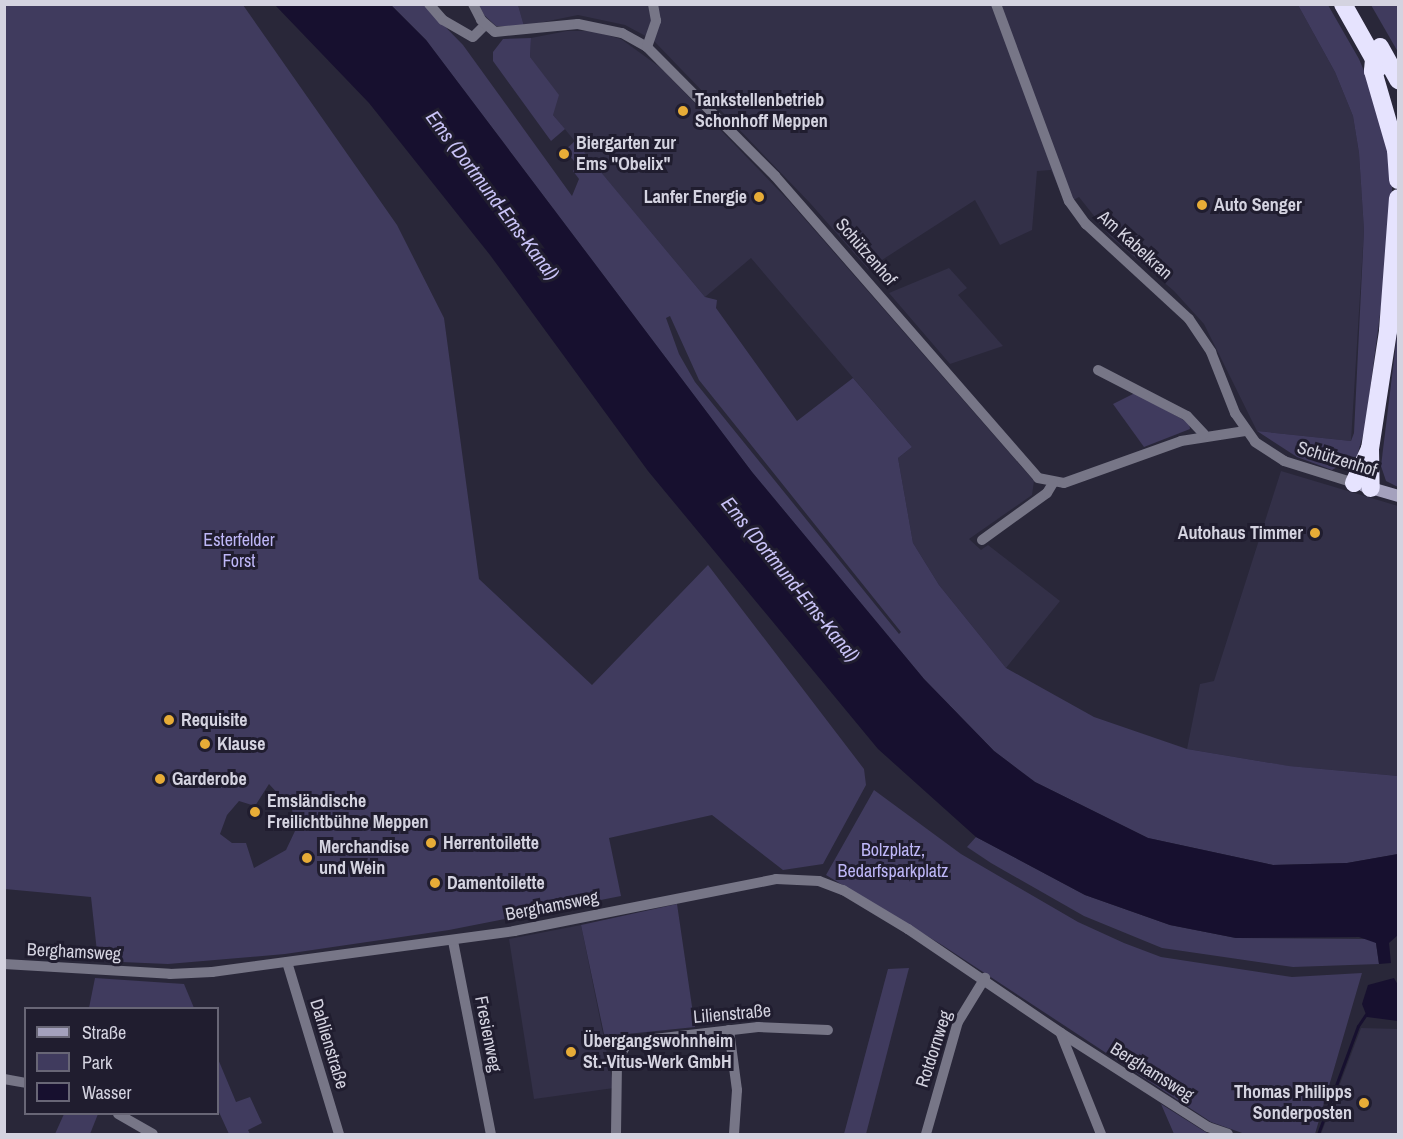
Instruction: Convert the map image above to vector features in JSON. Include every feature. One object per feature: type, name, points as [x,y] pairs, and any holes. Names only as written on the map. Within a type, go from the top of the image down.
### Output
[{"type":"highway","points":[[1343,4],[1398,105]]},
{"type":"highway","points":[[1356,4],[1398,80]]},
{"type":"highway","points":[[1374,59],[1374,71],[1396,150],[1398,180]]},
{"type":"highway","points":[[1363,486],[1388,331],[1398,198]]},
{"type":"highway","points":[[1388,331],[1398,305]]},
{"type":"street","points":[[429,4],[443,20],[473,37],[485,25],[473,4]]},
{"type":"street","points":[[647,47],[656,21],[653,4]]},
{"type":"street","name":"Am Kabelkran","points":[[996,4],[1070,201],[1098,236],[1189,319],[1211,352],[1245,431]]},
{"type":"street","name":"Schützenhof","points":[[485,25],[506,34],[578,24],[622,33],[647,47],[775,176],[1030,471],[1053,483]]},
{"type":"street","points":[[1098,370],[1187,416],[1204,434]]},
{"type":"street","points":[[982,540],[1047,493],[1053,483],[1080,479],[1204,434],[1245,431]]},
{"type":"street","name":"Schützenhof","points":[[1245,431],[1284,461],[1398,496]]},
{"type":"street","name":"Berghamsweg","points":[[4,964],[170,974],[287,962],[453,941],[749,883],[798,879],[843,890],[985,978],[1061,1033],[1208,1127],[1228,1134]]},
{"type":"street","name":"Fresienweg","points":[[453,941],[491,1134]]},
{"type":"street","name":"Dahlienstraße","points":[[287,962],[339,1134]]},
{"type":"street","name":"Rotdornweg","points":[[926,1134],[958,1022],[985,978]]},
{"type":"street","name":"Lilienstraße","points":[[616,1134],[618,1061],[628,1042],[729,1030],[786,1027],[828,1030]]},
{"type":"street","points":[[729,1030],[737,1090],[734,1134]]},
{"type":"street","points":[[1061,1033],[1101,1134]]},
{"type":"street","points":[[4,1079],[24,1083]]},
{"type":"street","points":[[121,1115],[153,1134]]},
{"type":"shaded area","points":[[518,5],[1298,5],[1335,72],[1353,116],[1359,153],[1364,230],[1351,441],[1257,431],[1204,324],[1174,291],[1110,236],[1079,197],[1066,204],[1051,170],[1037,171],[1032,230],[1000,245],[975,200],[868,269],[810,203],[653,40],[625,25],[578,15],[524,26]]},
{"type":"shaded area","points":[[567,31],[592,31],[621,39],[661,68],[789,201],[1034,481],[1032,495],[969,539],[981,550],[988,545],[1060,601],[1006,668],[939,585],[913,543],[898,458],[912,447],[751,258],[705,297],[553,115],[530,57],[531,38]]},
{"type":"shaded area","points":[[949,268],[967,288],[958,295],[1003,346],[950,364],[889,293]]},
{"type":"shaded area","points":[[1281,471],[1398,506],[1398,776],[1288,766],[1187,749],[1200,684],[1214,681]]},
{"type":"shaded area","points":[[581,925],[614,1088],[534,1099],[509,939]]},
{"type":"shaded area","name":"Thomas Philipps Sonderposten","points":[[1361,1028],[1398,1029],[1398,1134],[1321,1134]]},
{"type":"green space","name":"Esterfelder Forst","points":[[5,5],[243,5],[397,225],[444,318],[479,579],[592,685],[708,565],[864,769],[866,785],[823,864],[783,870],[712,815],[609,838],[621,896],[449,930],[285,954],[168,964],[98,961],[91,897],[5,889]],"holes":[[[269,784],[292,809],[295,831],[286,850],[254,868],[246,843],[232,843],[220,834],[227,815],[239,801],[255,806]]]},
{"type":"green space","points":[[391,5],[424,5],[463,45],[572,196],[579,179],[573,171],[578,166],[565,150],[575,141],[705,297],[717,300],[716,308],[797,421],[853,378],[912,447],[898,458],[913,543],[939,585],[1006,668],[1094,717],[1187,749],[1289,766],[1398,776],[1398,854],[1347,863],[1273,865],[1148,838],[1035,782],[994,751],[924,679],[752,472],[426,40]],"holes":[[[670,316],[699,380],[901,632],[899,634],[695,382],[679,354],[666,318]]]},
{"type":"green space","points":[[479,5],[518,5],[524,26],[496,26],[484,15]]},
{"type":"green space","points":[[1298,5],[1328,5],[1359,59],[1383,116],[1392,176],[1392,224],[1365,428],[1357,456],[1332,470],[1297,457],[1257,431],[1351,441],[1354,433],[1364,230],[1359,153],[1353,116],[1335,72]]},
{"type":"green space","points":[[1371,5],[1398,5],[1398,52]]},
{"type":"green space","points":[[531,38],[530,57],[559,95],[553,115],[565,129],[551,141],[493,61],[493,52],[503,39]]},
{"type":"green space","points":[[1398,327],[1398,487],[1386,481],[1381,466]]},
{"type":"green space","points":[[1135,393],[1189,423],[1190,429],[1144,447],[1113,404]]},
{"type":"green space","name":"Bolzplatz, Bedarfsparkplatz","points":[[874,790],[961,854],[1078,922],[1161,957],[1292,977],[1362,973],[1315,1134],[1245,1134],[1211,1122],[942,945],[826,875]]},
{"type":"green space","points":[[976,837],[1085,895],[1170,925],[1236,938],[1371,939],[1376,943],[1379,964],[1293,967],[1162,948],[1084,916],[991,863],[967,847]]},
{"type":"green space","points":[[677,904],[695,1027],[627,1034],[616,1042],[604,1034],[581,925]]},
{"type":"green space","points":[[909,968],[866,1134],[844,1134],[888,969]]},
{"type":"green space","points":[[95,978],[184,984],[194,1007],[89,1007]]},
{"type":"green space","points":[[219,1061],[236,1102],[250,1097],[262,1123],[248,1130],[250,1134],[229,1134],[219,1112]]},
{"type":"green space","points":[[1161,1104],[1207,1133],[1211,1134],[1174,1134]]},
{"type":"green space","points":[[64,1115],[98,1115],[90,1134],[55,1134]]},
{"type":"water","name":"Ems (Dortmund-Ems-Kanal)","points":[[275,5],[391,5],[426,40],[752,472],[924,679],[994,751],[1035,782],[1148,838],[1273,865],[1347,863],[1398,854],[1398,935],[1389,943],[1391,963],[1379,964],[1376,943],[1359,937],[1236,938],[1170,925],[1085,895],[976,837],[878,749],[648,471],[490,255],[369,103]]},
{"type":"water","points":[[1394,978],[1398,985],[1398,1021],[1367,1017],[1362,1004],[1368,985]]},
{"type":"waterway","points":[[1318,1134],[1358,1026],[1366,1014]]},
{"type":"place","name":"Tankstellenbetrieb Schonhoff Meppen","points":[[683,111]]},
{"type":"place","name":"Biergarten zur Ems \"Obelix\"","points":[[564,154]]},
{"type":"place","name":"Lanfer Energie","points":[[759,197]]},
{"type":"place","name":"Auto Senger","points":[[1202,205]]},
{"type":"place","name":"Autohaus Timmer","points":[[1315,533]]},
{"type":"place","name":"Requisite","points":[[169,720]]},
{"type":"place","name":"Klause","points":[[205,744]]},
{"type":"place","name":"Garderobe","points":[[160,779]]},
{"type":"place","name":"Emsländische Freilichtbühne Meppen","points":[[255,812]]},
{"type":"place","name":"Herrentoilette","points":[[431,843]]},
{"type":"place","name":"Merchandise und Wein","points":[[307,858]]},
{"type":"place","name":"Damentoilette","points":[[435,883]]},
{"type":"place","name":"Übergangswohnheim St.-Vitus-Werk GmbH","points":[[571,1052]]},
{"type":"place","name":"Thomas Philipps Sonderposten","points":[[1364,1103]]}]
